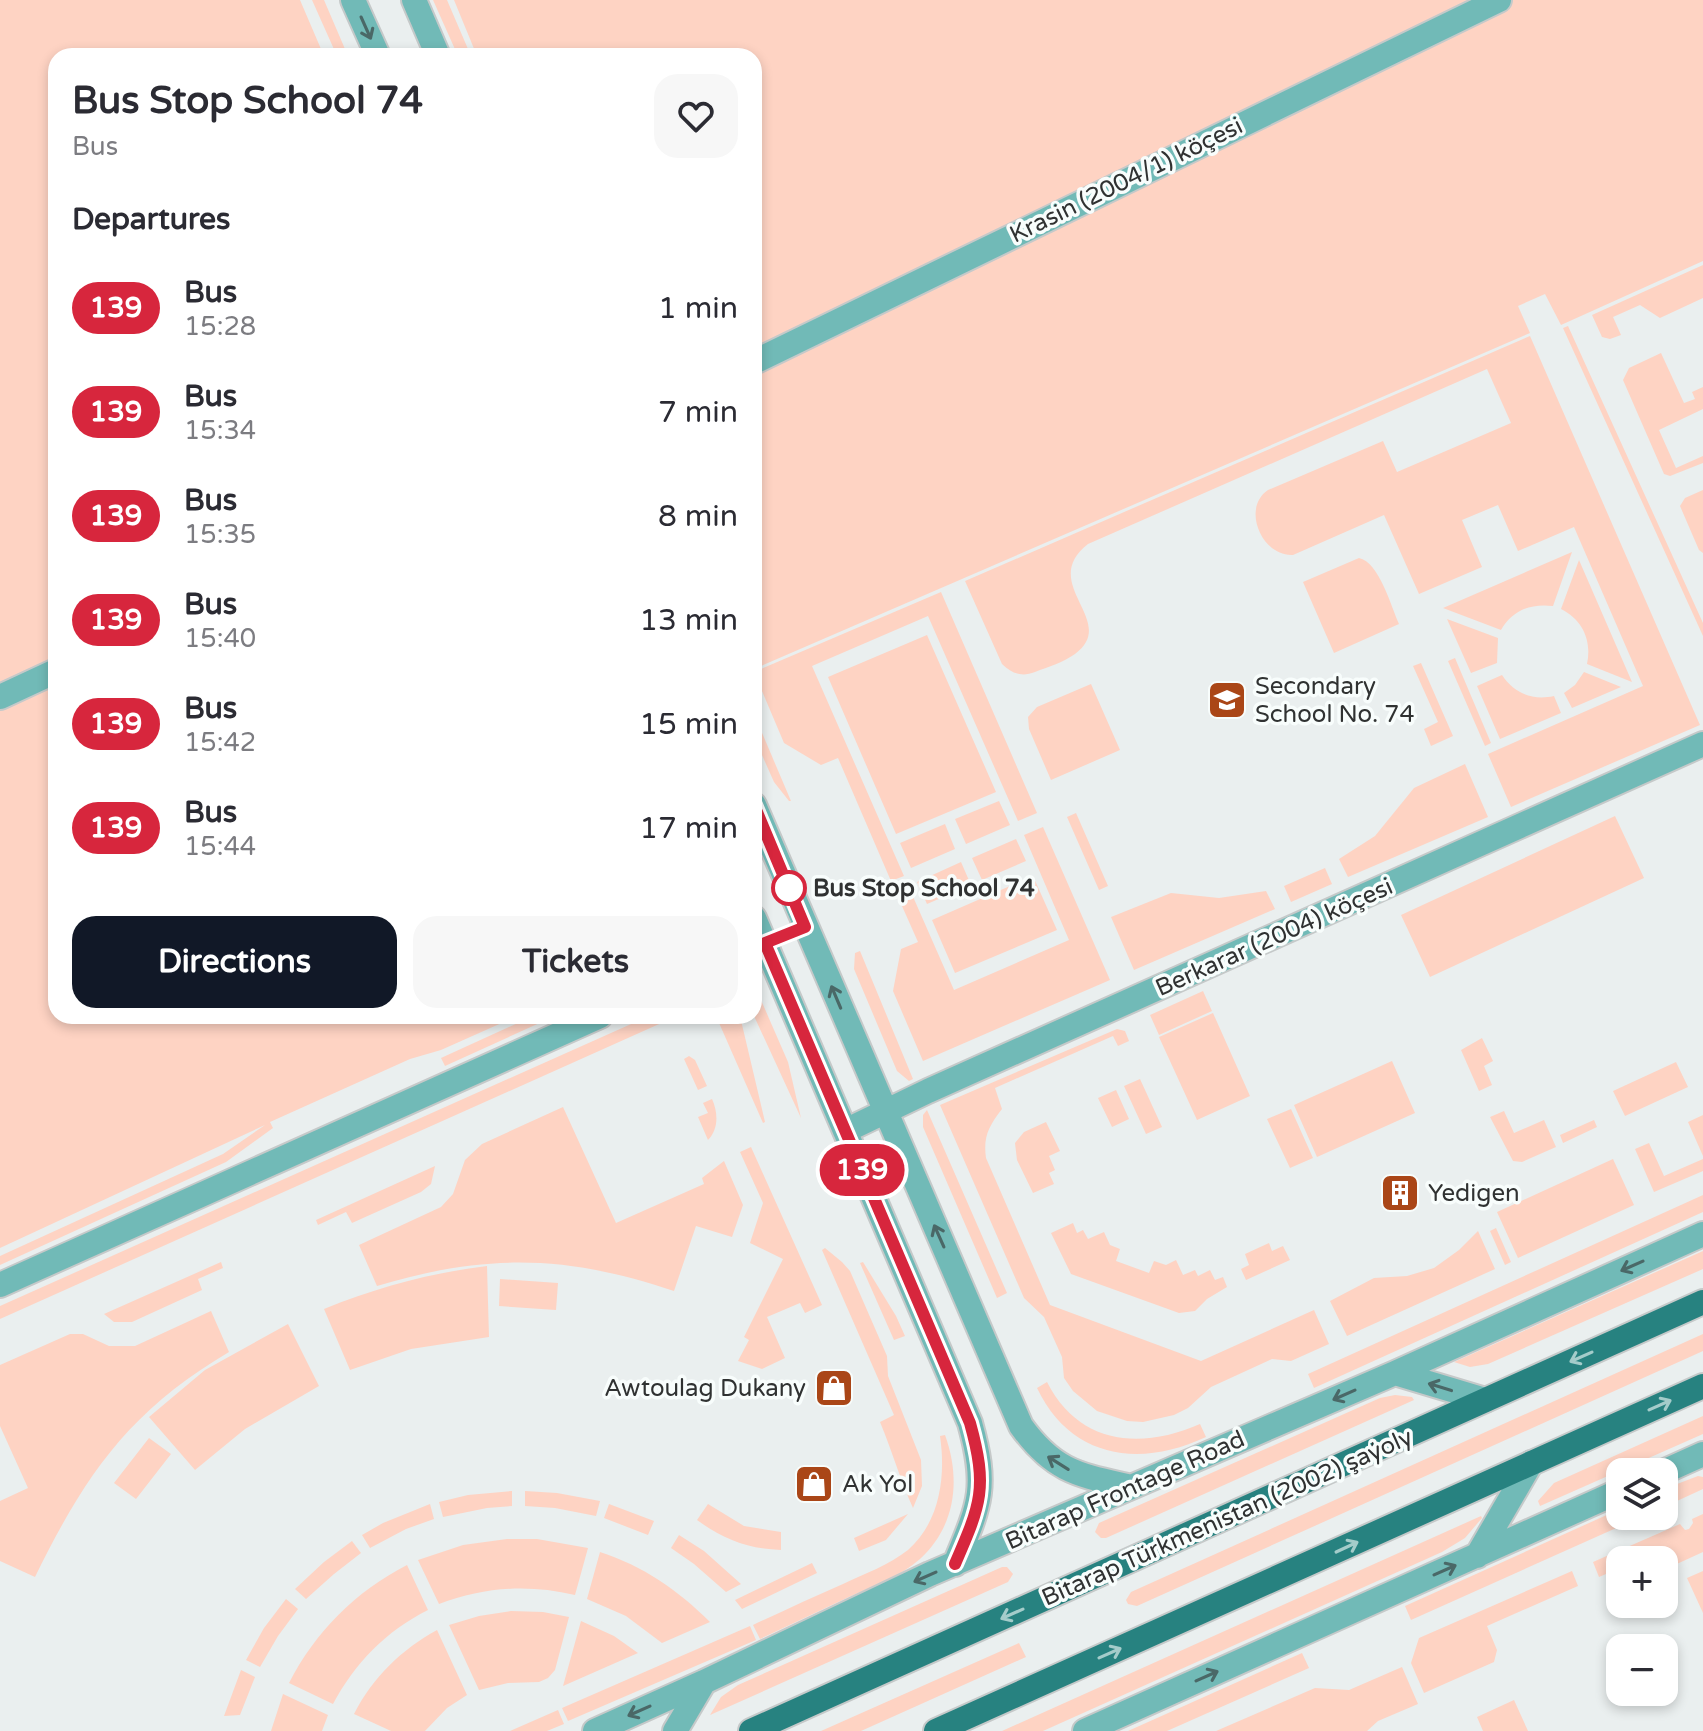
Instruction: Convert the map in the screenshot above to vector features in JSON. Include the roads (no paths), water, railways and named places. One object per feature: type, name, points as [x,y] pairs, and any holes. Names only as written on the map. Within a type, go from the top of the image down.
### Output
[{"type":"main road","name":"Bitarap Türkmenistan (2002) şaýoly","points":[[751,1731],[1703,1302]]},
{"type":"main road","points":[[936,1731],[1703,1386]]},
{"type":"street","points":[[353,0],[374,48]]},
{"type":"street","points":[[414,0],[435,48]]},
{"type":"street","name":"Krasin (2004/1) köçesi","points":[[762,358],[1499,0]]},
{"type":"street","points":[[0,697],[48,675]]},
{"type":"street","name":"Berkarar (2004) köçesi","points":[[845,1131],[1703,744]]},
{"type":"street","points":[[762,824],[1021,1426],[1039,1450],[1059,1465],[1082,1476],[1131,1487]]},
{"type":"street","points":[[762,944],[805,927]]},
{"type":"street","points":[[762,951],[845,1131],[970,1423],[982,1475],[980,1499],[955,1564]]},
{"type":"street","points":[[0,1285],[582,1024]]},
{"type":"street","name":"Bitarap Frontage Road","points":[[595,1731],[955,1564],[1395,1373],[1703,1234]]},
{"type":"street","points":[[1395,1373],[1485,1400]]},
{"type":"street","points":[[1678,1465],[1703,1454]]},
{"type":"street","points":[[1477,1556],[1531,1463]]},
{"type":"street","points":[[1085,1731],[1606,1497]]},
{"type":"street","points":[[675,1731],[704,1682]]},
{"type":"place","name":"Secondary School No. 74","points":[[1227,700]]},
{"type":"place","name":"Bus Stop School 74","points":[[789,888]]},
{"type":"place","name":"Yedigen","points":[[1400,1193]]},
{"type":"place","name":"Awtoulag Dukany","points":[[834,1388]]},
{"type":"place","name":"Ak Yol","points":[[814,1484]]}]
